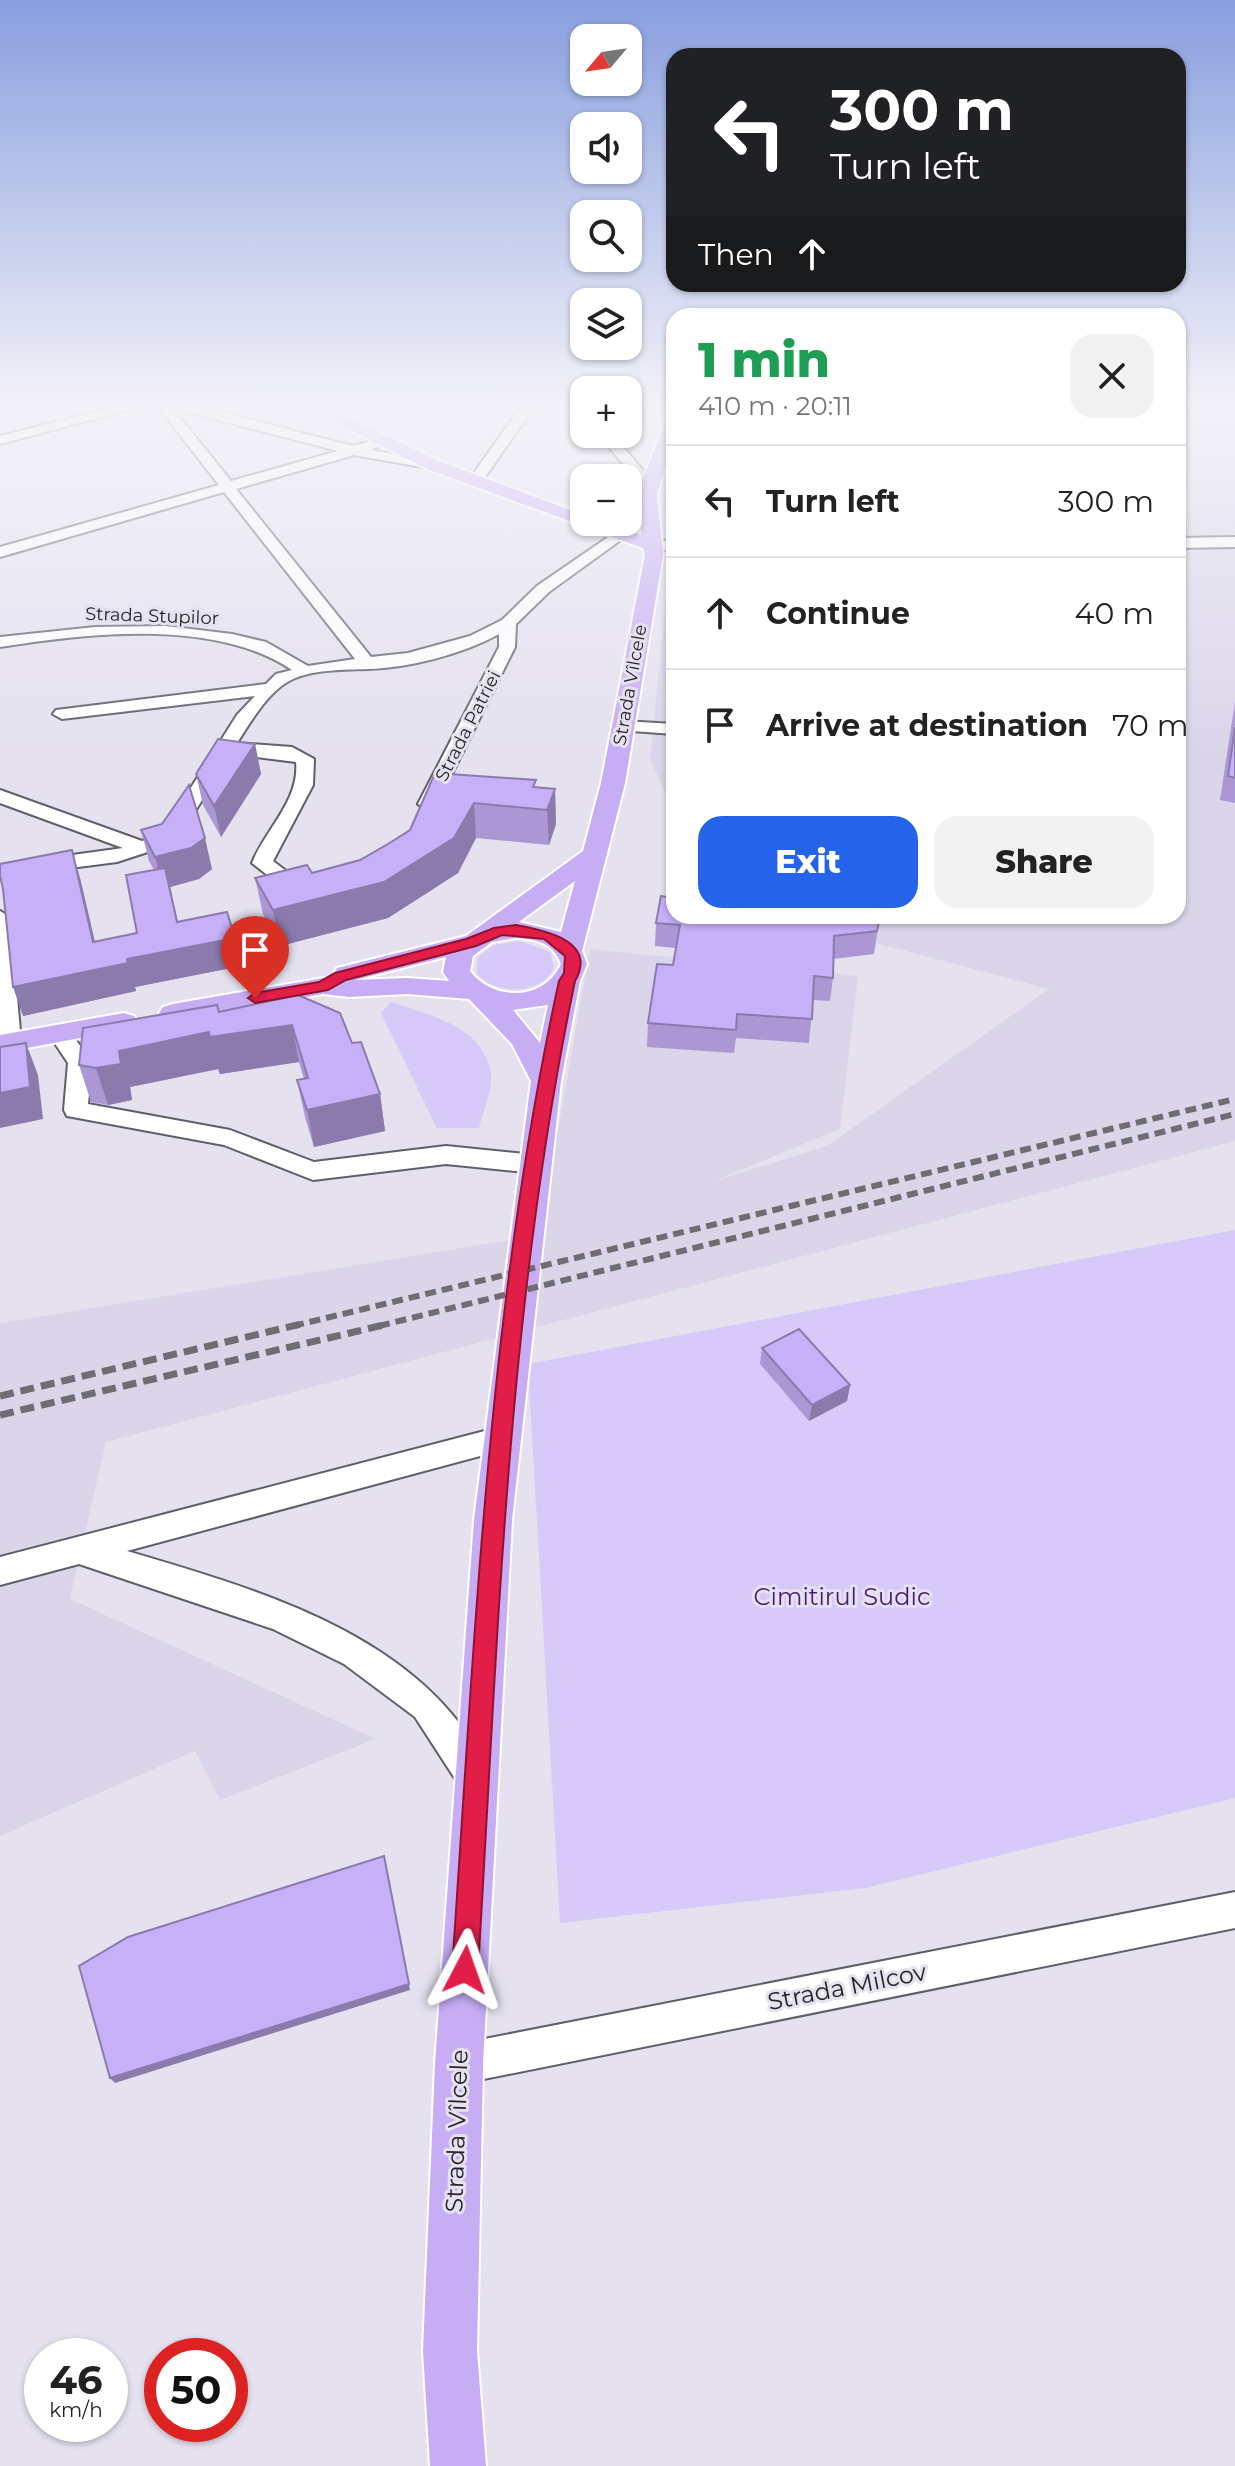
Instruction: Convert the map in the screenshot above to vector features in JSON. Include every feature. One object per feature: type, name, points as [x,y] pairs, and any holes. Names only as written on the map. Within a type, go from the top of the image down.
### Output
[{"type":"main road","name":"Strada Vîlcele","points":[[569,951],[613,783],[654,555],[642,520]]},
{"type":"main road","points":[[627,536],[652,545]]},
{"type":"main road","points":[[546,1081],[524,1040],[478,994],[461,982],[456,962],[478,939],[543,896],[592,856]]},
{"type":"main road","points":[[5,1043],[323,986],[349,989],[407,986],[522,1001],[540,997],[567,981],[574,964],[561,942],[533,931],[516,930],[340,976],[323,986]]},
{"type":"main road","name":"Strada Vîlcele","points":[[458,2466],[450,2351],[459,2064],[500,1439],[546,1081],[567,981]]},
{"type":"street","points":[[0,552],[116,519]]},
{"type":"street","points":[[251,519],[368,664]]},
{"type":"street","points":[[0,871],[145,849],[168,839],[246,715],[268,689],[303,670],[368,664],[454,648],[508,623],[543,589],[619,536]]},
{"type":"street","points":[[1186,543],[1235,542]]},
{"type":"street","points":[[652,545],[666,546]]},
{"type":"street","points":[[0,623],[40,635]]},
{"type":"street","name":"Strada Patriei","points":[[415,828],[507,647],[508,623]]},
{"type":"street","name":"Strada Stupilor","points":[[40,635],[175,634],[229,639],[260,646],[303,670]]},
{"type":"street","points":[[0,642],[40,635]]},
{"type":"street","points":[[62,714],[268,689]]},
{"type":"street","points":[[623,726],[666,729]]},
{"type":"street","points":[[225,748],[292,753],[305,759],[308,770],[297,798],[266,849],[262,863],[287,881],[321,886]]},
{"type":"street","points":[[0,796],[145,849]]},
{"type":"street","points":[[0,917],[5,1043]]},
{"type":"street","points":[[59,1033],[80,1062],[76,1110],[96,1116],[132,1119],[230,1138],[313,1171],[383,1160],[446,1155],[535,1164]]},
{"type":"street","points":[[0,1571],[500,1439]]},
{"type":"street","points":[[79,1550],[169,1577],[283,1618],[356,1653],[427,1706],[478,1782]]},
{"type":"street","name":"Strada Milcov","points":[[459,2064],[1235,1910]]},
{"type":"shaded area","points":[[662,519],[666,519],[666,544]]},
{"type":"shaded area","points":[[1186,519],[1235,519],[1235,1141],[106,1442],[70,1599],[376,1739],[220,1800],[195,1751],[0,1836],[0,1323],[535,1236],[547,1193],[590,949],[858,976],[840,1129],[714,1181],[827,1146],[1049,989],[804,924],[1186,924]]},
{"type":"shaded area","points":[[666,599],[666,794],[650,759]]},
{"type":"green space","points":[[520,941],[550,952],[554,968],[539,984],[506,989],[485,981],[477,974],[477,958],[494,945]]},
{"type":"green space","points":[[391,1002],[453,1025],[478,1044],[491,1074],[479,1128],[437,1128],[381,1013]]},
{"type":"green space","name":"Cimitirul Sudic","points":[[1235,1230],[1235,1798],[865,1888],[560,1923],[528,1364]]},
{"type":"building","points":[[1235,727],[1235,778],[1228,776]]},
{"type":"building","points":[[218,739],[255,744],[214,806],[196,774]]},
{"type":"building","points":[[435,773],[536,780],[533,787],[555,789],[547,810],[474,803],[454,838],[384,882],[273,910],[255,878],[307,865],[312,873],[360,860],[388,844],[410,830]]},
{"type":"building","points":[[189,785],[205,838],[191,848],[155,857],[141,830],[162,824]]},
{"type":"building","points":[[72,850],[93,942],[137,933],[126,875],[165,868],[177,922],[227,912],[235,938],[127,959],[128,963],[13,987],[0,864]]},
{"type":"building","points":[[661,896],[666,897],[666,924],[656,923]]},
{"type":"building","points":[[668,924],[878,924],[877,931],[834,936],[833,978],[814,976],[812,1019],[737,1014],[736,1030],[648,1023],[657,964],[673,965],[680,925]]},
{"type":"building","points":[[298,995],[340,1013],[352,1043],[361,1042],[380,1094],[307,1110],[297,1080],[308,1078],[292,1025],[210,1037],[209,1032],[119,1051],[121,1064],[96,1068],[79,1065],[83,1028],[217,1005],[219,1012]]},
{"type":"building","points":[[26,1043],[30,1087],[0,1093],[0,1047]]},
{"type":"building","points":[[799,1329],[850,1385],[812,1405],[762,1348]]},
{"type":"building","points":[[384,1856],[409,1984],[110,2078],[79,1966],[128,1937]]},
{"type":"railway","points":[[293,1326],[1235,1099]]},
{"type":"railway","points":[[379,1326],[1235,1114]]},
{"type":"railway","points":[[0,1396],[301,1324]]},
{"type":"railway","points":[[0,1415],[388,1324]]},
{"type":"route","points":[[255,998],[323,986],[340,976],[471,943],[500,931],[533,931],[548,935],[561,942],[574,964],[567,981],[546,1081],[500,1439],[465,1970]]}]
